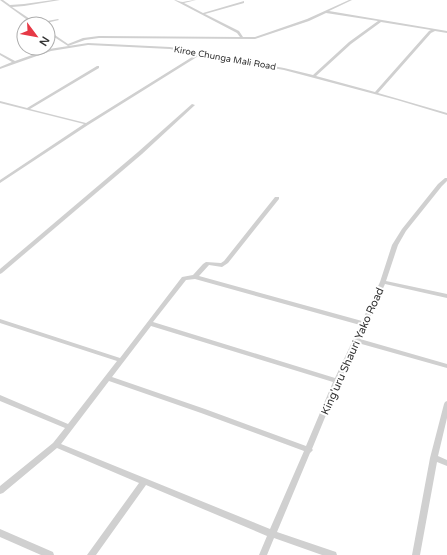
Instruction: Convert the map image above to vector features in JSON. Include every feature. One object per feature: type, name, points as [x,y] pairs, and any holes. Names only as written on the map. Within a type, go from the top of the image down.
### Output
[{"type":"street","points":[[1,0],[24,16]]},
{"type":"street","points":[[9,6],[59,0]]},
{"type":"street","points":[[175,0],[238,32],[242,38]]},
{"type":"street","points":[[181,3],[195,0]]},
{"type":"street","points":[[56,49],[84,39],[99,38],[260,37],[327,12],[349,0]]},
{"type":"street","points":[[202,14],[243,2]]},
{"type":"street","points":[[327,12],[447,32]]},
{"type":"street","points":[[314,76],[350,43],[380,21]]},
{"type":"street","points":[[376,93],[430,32],[432,30],[436,30]]},
{"type":"street","points":[[56,37],[68,45]]},
{"type":"street","name":"Kiroe Chunga Mali Road","points":[[56,49],[88,44],[114,44],[170,48],[284,68],[447,114]]},
{"type":"street","points":[[0,54],[14,62]]},
{"type":"street","points":[[0,182],[87,124],[198,54]]},
{"type":"street","name":"Kiroe Chunga Mali Road","points":[[0,68],[33,56]]},
{"type":"street","points":[[27,109],[98,67]]},
{"type":"street","points":[[0,102],[87,124]]},
{"type":"street","points":[[0,272],[140,153],[193,105]]},
{"type":"street","name":"King'uru Shauri Yako Road","points":[[263,555],[309,450],[337,381],[383,282],[395,245],[399,237],[440,185],[447,179]]},
{"type":"street","points":[[195,277],[205,265],[222,265],[226,262],[277,198]]},
{"type":"street","points":[[0,491],[56,445],[184,278],[195,277],[364,324]]},
{"type":"street","points":[[383,282],[447,296]]},
{"type":"street","points":[[0,321],[120,360]]},
{"type":"street","points":[[149,322],[337,381]]},
{"type":"street","points":[[356,340],[447,366]]},
{"type":"street","points":[[107,378],[309,450]]},
{"type":"street","points":[[0,398],[69,427]]},
{"type":"street","points":[[416,555],[434,458],[447,404]]},
{"type":"street","points":[[56,445],[319,553],[333,555]]},
{"type":"street","points":[[434,458],[447,463]]},
{"type":"street","points":[[90,555],[144,482]]},
{"type":"street","points":[[0,533],[50,555]]}]
